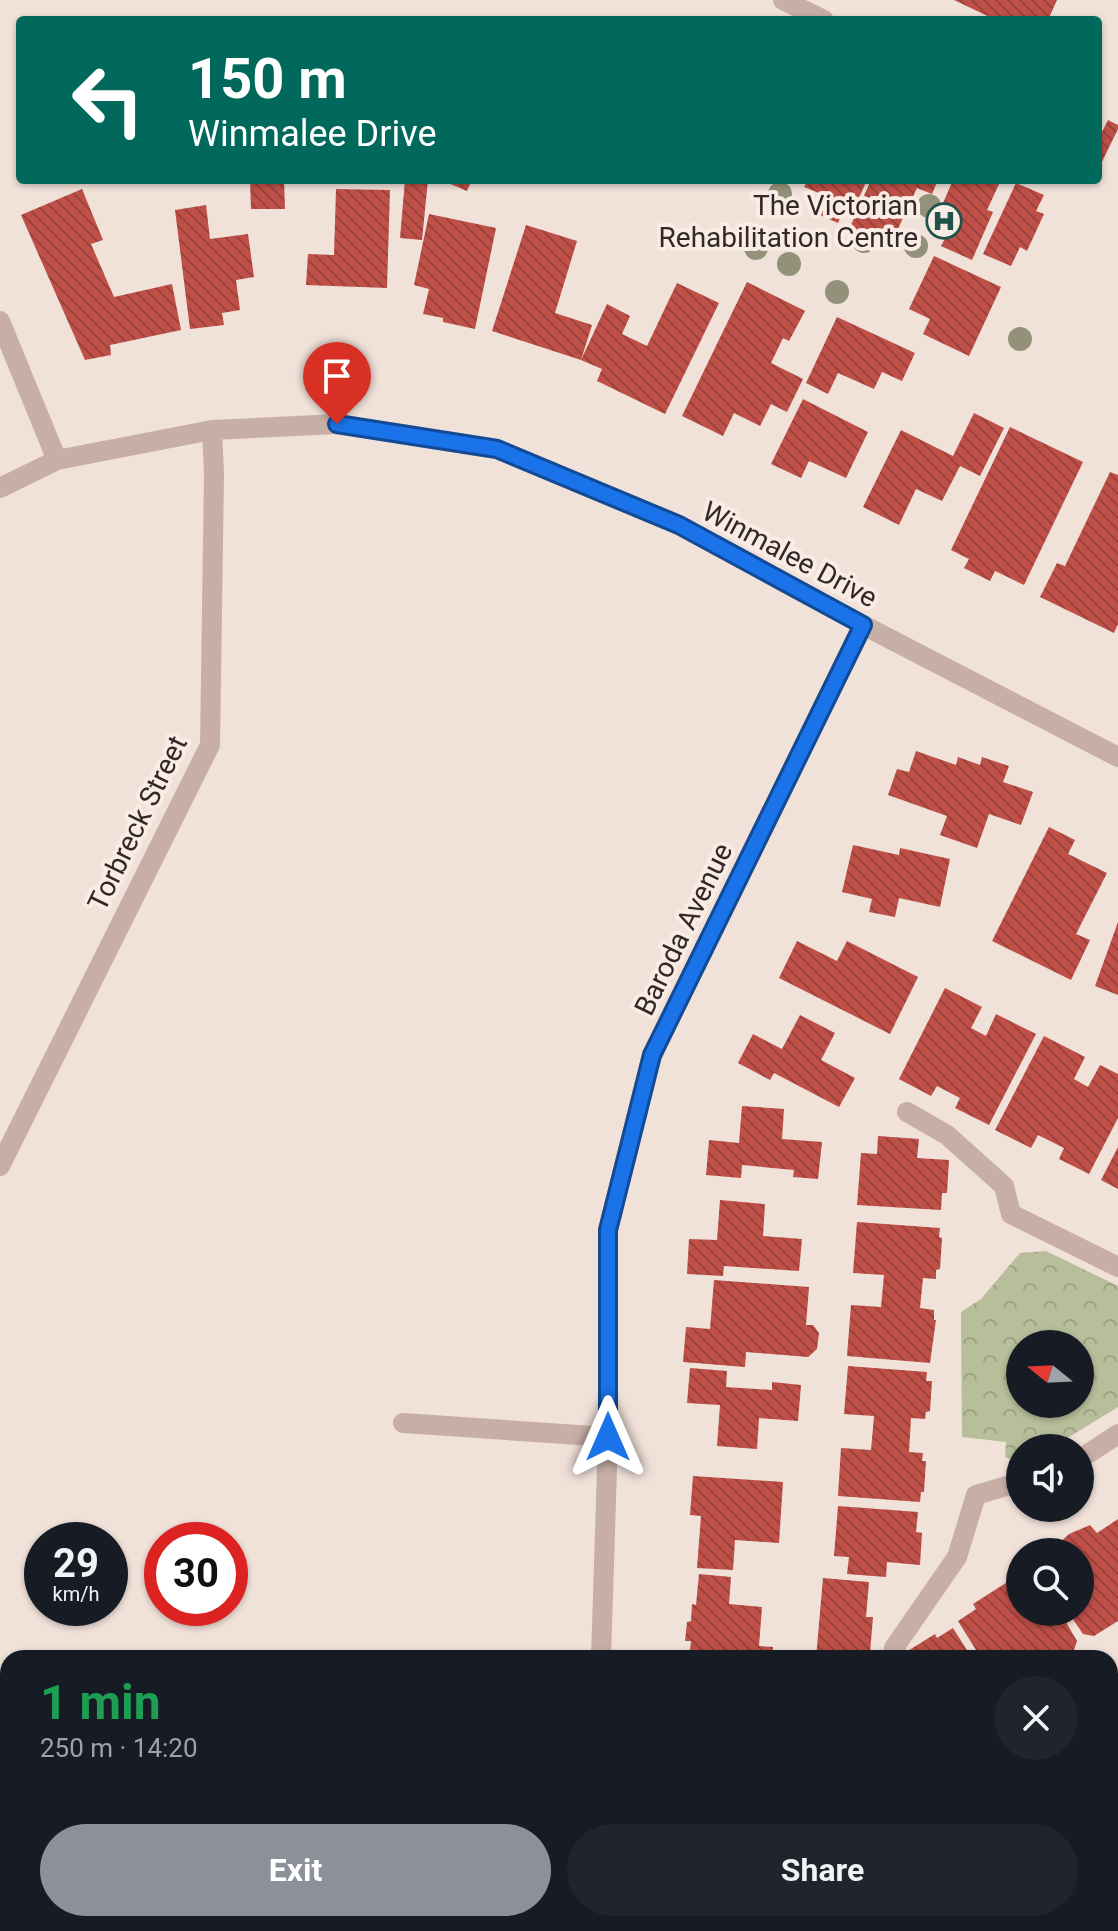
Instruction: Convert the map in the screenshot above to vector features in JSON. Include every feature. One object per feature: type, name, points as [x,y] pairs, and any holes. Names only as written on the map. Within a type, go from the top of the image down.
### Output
[{"type":"street","points":[[783,0],[816,16]]},
{"type":"street","points":[[0,321],[57,460]]},
{"type":"street","name":"Winmalee Drive","points":[[0,488],[57,460],[212,430],[337,424],[497,449],[679,525],[863,625],[1118,757]]},
{"type":"street","name":"Torbreck Street","points":[[0,1166],[210,745],[212,430]]},
{"type":"street","name":"Baroda Avenue","points":[[601,1650],[608,1437],[608,1230],[652,1055],[863,625]]},
{"type":"street","points":[[907,1112],[947,1135],[1004,1186],[1011,1214],[1118,1267]]},
{"type":"street","points":[[403,1423],[608,1437]]},
{"type":"street","points":[[1094,1450],[1118,1434]]},
{"type":"street","points":[[894,1650],[957,1557],[976,1495],[1006,1486]]},
{"type":"green space","points":[[1046,1251],[1118,1286],[1118,1407],[1074,1434],[1006,1434],[1006,1442],[962,1437],[961,1312],[981,1299],[1020,1253]]},
{"type":"building","points":[[954,0],[1057,0],[1050,16],[988,16]]},
{"type":"building","points":[[1108,120],[1118,125],[1102,162],[1102,132]]},
{"type":"building","points":[[250,184],[284,184],[285,209],[251,209]]},
{"type":"building","points":[[405,184],[428,184],[422,240],[400,238]]},
{"type":"building","points":[[450,184],[470,184],[467,191]]},
{"type":"building","points":[[806,184],[865,184],[859,198],[851,194],[838,223],[811,211],[819,193],[804,187]]},
{"type":"building","points":[[869,184],[936,184],[932,194],[917,188],[890,246],[850,227]]},
{"type":"building","points":[[951,184],[999,184],[987,210],[993,212],[972,260],[941,246],[948,233],[933,226]]},
{"type":"building","points":[[1016,184],[1044,195],[1036,211],[1044,214],[1027,251],[1020,247],[1011,266],[983,254]]},
{"type":"building","points":[[82,189],[103,240],[91,244],[114,297],[172,284],[181,330],[110,345],[111,355],[85,360],[21,215]]},
{"type":"building","points":[[336,189],[390,190],[387,288],[306,285],[308,254],[334,255]]},
{"type":"building","points":[[206,205],[210,239],[248,234],[254,277],[236,280],[240,310],[222,313],[224,325],[190,329],[175,210]]},
{"type":"building","points":[[429,214],[496,228],[475,329],[423,314],[429,289],[414,285]]},
{"type":"building","points":[[526,225],[577,241],[555,313],[592,325],[581,360],[492,331]]},
{"type":"building","points":[[934,256],[1001,287],[969,356],[923,334],[930,319],[909,309]]},
{"type":"building","points":[[747,282],[805,311],[789,341],[783,338],[771,363],[803,379],[787,412],[771,404],[760,426],[734,413],[723,436],[682,416]]},
{"type":"building","points":[[677,283],[719,303],[665,414],[597,381],[602,369],[581,360],[607,304],[630,316],[622,334],[647,346]]},
{"type":"building","points":[[837,317],[915,353],[902,381],[882,372],[874,389],[838,373],[828,394],[806,383]]},
{"type":"building","points":[[803,399],[868,432],[846,478],[809,461],[801,478],[771,464]]},
{"type":"building","points":[[974,413],[1004,428],[980,476],[960,466],[942,501],[916,489],[899,525],[863,507],[901,430],[953,456]]},
{"type":"building","points":[[1010,427],[1083,462],[1024,585],[995,571],[990,581],[964,568],[969,559],[951,550]]},
{"type":"building","points":[[1110,472],[1118,475],[1118,624],[1114,633],[1040,597],[1057,563],[1065,566]]},
{"type":"building","points":[[916,751],[956,765],[958,757],[980,765],[982,757],[1009,766],[1003,782],[1033,792],[1021,825],[989,814],[977,848],[940,835],[947,816],[888,795],[897,769],[909,772]]},
{"type":"building","points":[[1049,827],[1075,840],[1068,854],[1107,873],[1076,934],[1090,940],[1071,980],[992,941]]},
{"type":"building","points":[[853,845],[899,855],[900,848],[950,859],[940,907],[899,898],[895,917],[869,912],[872,899],[842,892]]},
{"type":"building","points":[[1118,922],[1118,995],[1095,986]]},
{"type":"building","points":[[797,941],[837,961],[847,941],[918,977],[890,1034],[779,978]]},
{"type":"building","points":[[945,988],[982,1007],[971,1028],[986,1036],[996,1014],[1036,1034],[989,1125],[955,1108],[960,1098],[937,1086],[931,1096],[899,1079]]},
{"type":"building","points":[[800,1015],[835,1033],[821,1060],[855,1078],[839,1107],[774,1073],[770,1080],[738,1063],[753,1034],[782,1049]]},
{"type":"building","points":[[1044,1036],[1085,1057],[1074,1079],[1088,1087],[1100,1065],[1118,1074],[1118,1118],[1089,1174],[1059,1159],[1064,1148],[1038,1135],[1031,1148],[995,1130]]},
{"type":"building","points":[[742,1106],[784,1109],[782,1139],[822,1142],[818,1179],[793,1177],[794,1170],[742,1165],[741,1178],[706,1175],[709,1140],[739,1143]]},
{"type":"building","points":[[878,1136],[919,1139],[917,1158],[949,1160],[947,1193],[942,1193],[941,1210],[857,1205],[861,1153],[877,1154]]},
{"type":"building","points":[[1118,1147],[1118,1189],[1101,1180]]},
{"type":"building","points":[[720,1200],[765,1204],[763,1236],[802,1239],[799,1271],[724,1266],[723,1276],[687,1274],[689,1239],[717,1240]]},
{"type":"building","points":[[857,1222],[940,1228],[940,1269],[936,1270],[936,1279],[923,1278],[920,1308],[934,1310],[936,1320],[930,1363],[847,1356],[851,1305],[881,1307],[884,1275],[853,1273]]},
{"type":"building","points":[[714,1280],[809,1287],[806,1325],[813,1325],[819,1333],[817,1349],[808,1357],[746,1352],[745,1367],[683,1362],[686,1327],[710,1329]]},
{"type":"building","points":[[848,1366],[927,1372],[926,1381],[932,1381],[930,1411],[926,1412],[925,1419],[911,1418],[909,1452],[923,1453],[922,1461],[926,1461],[924,1492],[921,1492],[920,1502],[838,1496],[841,1448],[871,1450],[874,1416],[844,1414]]},
{"type":"building","points":[[690,1368],[727,1371],[726,1387],[772,1390],[772,1382],[801,1385],[798,1421],[759,1418],[757,1449],[717,1446],[720,1405],[687,1403]]},
{"type":"building","points":[[693,1476],[783,1482],[779,1543],[735,1540],[733,1570],[697,1568],[701,1516],[690,1515]]},
{"type":"building","points":[[838,1506],[918,1512],[916,1532],[922,1533],[920,1565],[887,1562],[886,1577],[847,1574],[849,1557],[834,1556]]},
{"type":"building","points":[[1118,1519],[1118,1621],[1094,1636],[1083,1634],[1078,1626],[1094,1626],[1094,1538],[1065,1538],[1090,1525],[1097,1533]]},
{"type":"building","points":[[699,1574],[731,1577],[729,1604],[762,1607],[759,1646],[773,1647],[773,1650],[690,1650],[691,1641],[685,1641],[687,1622],[691,1621],[692,1604],[696,1605]]},
{"type":"building","points":[[823,1578],[869,1582],[866,1617],[873,1617],[870,1650],[817,1650]]},
{"type":"building","points":[[1006,1583],[1006,1626],[1068,1626],[1077,1641],[1074,1650],[976,1650],[958,1621],[976,1609],[973,1604]]},
{"type":"building","points":[[953,1628],[967,1650],[909,1650],[935,1634],[937,1638]]},
{"type":"place","name":"The Victorian Rehabilitation Centre","points":[[944,221]]},
{"type":"route","points":[[337,424],[497,449],[679,525],[863,625],[652,1055],[608,1230],[608,1437]]}]
